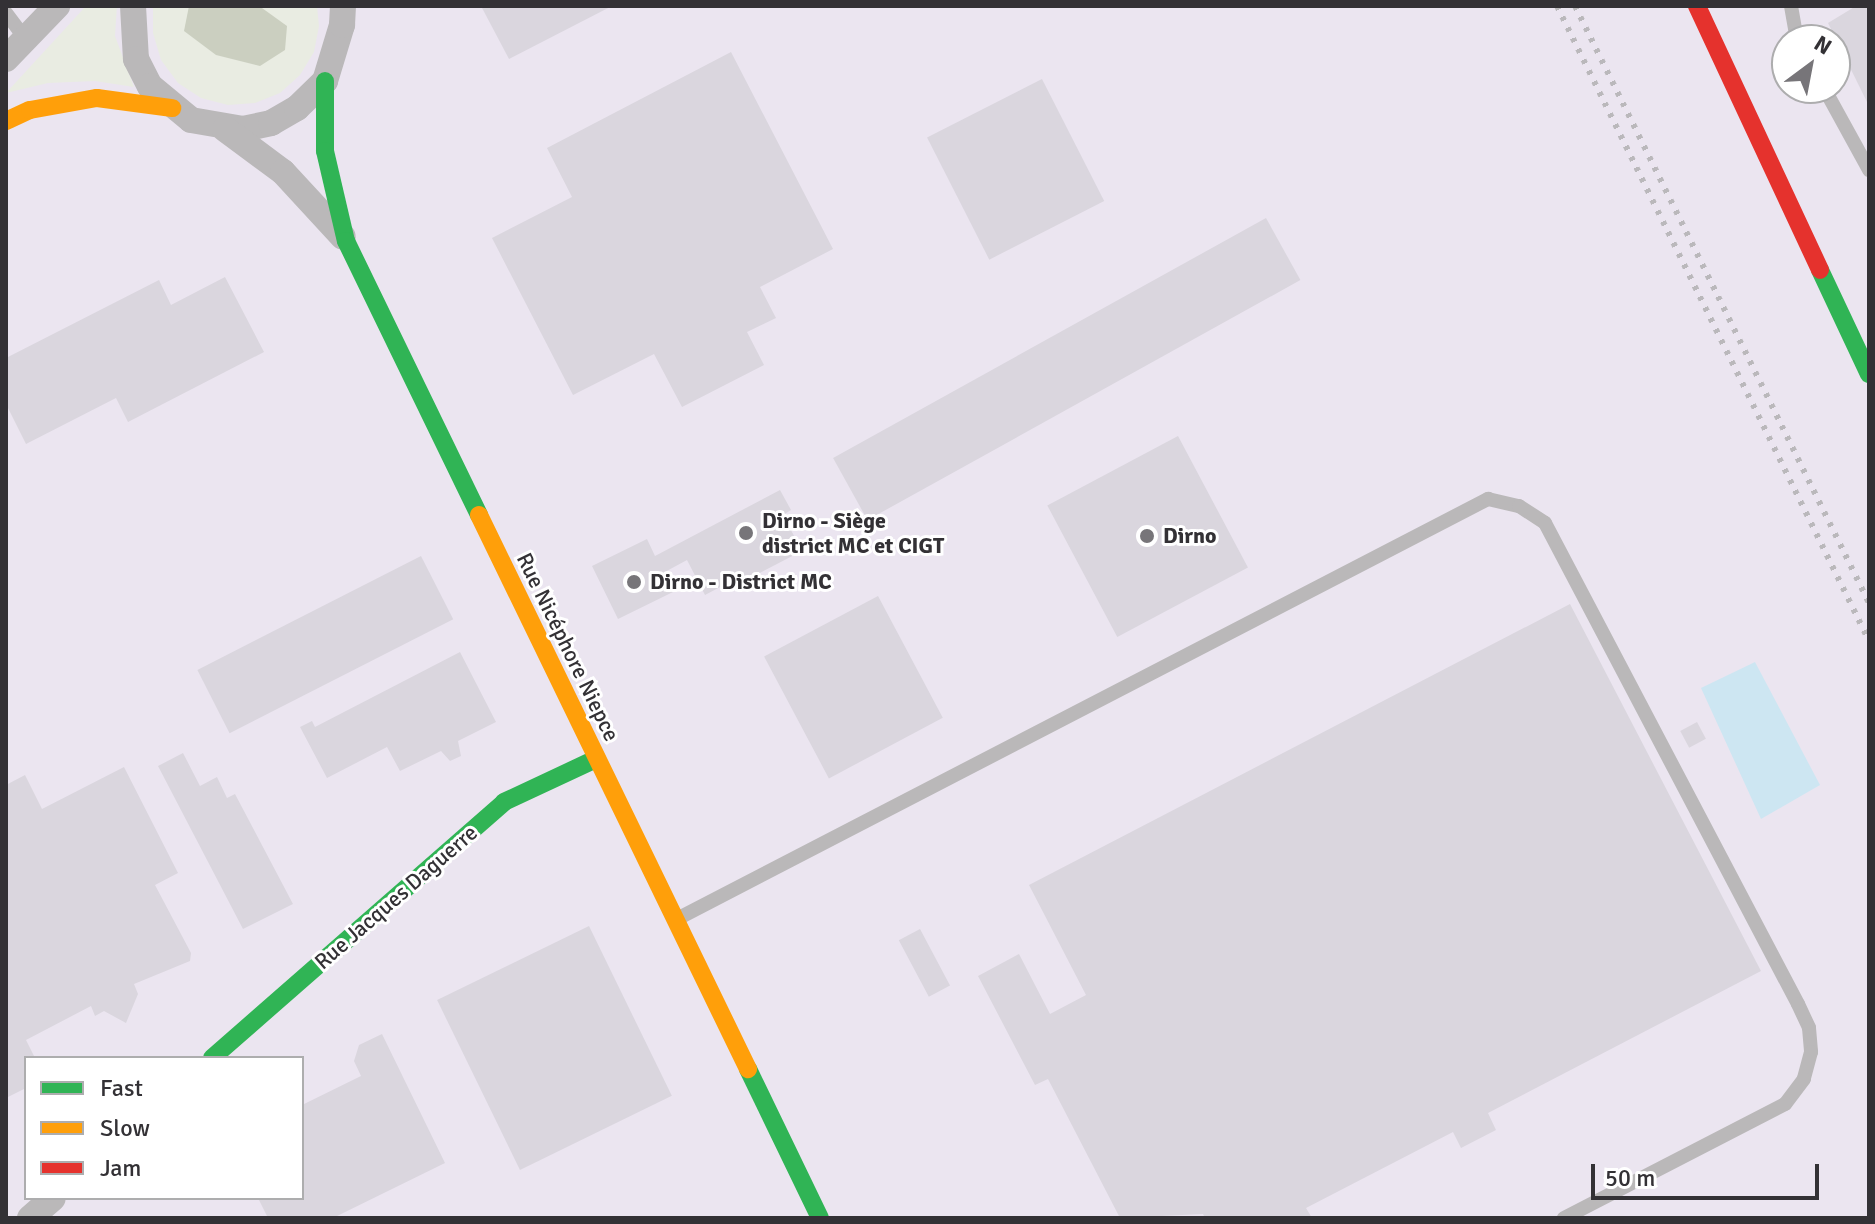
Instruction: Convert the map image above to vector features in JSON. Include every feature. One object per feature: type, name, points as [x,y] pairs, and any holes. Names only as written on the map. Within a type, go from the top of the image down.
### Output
[{"type":"street","points":[[6,59],[57,6]]},
{"type":"street","points":[[133,6],[136,59],[150,86],[172,108]]},
{"type":"street","points":[[225,129],[271,123],[297,108],[325,81],[342,25],[343,6]]},
{"type":"street","points":[[1697,6],[1869,374]]},
{"type":"street","name":"Rue Nicéphore Niepce","points":[[325,81],[325,151],[346,241],[820,1218]]},
{"type":"street","points":[[6,121],[30,110],[97,98],[172,108],[225,129],[283,172],[346,241]]},
{"type":"street","name":"Rue Jacques Daguerre","points":[[214,1056],[504,802],[596,759]]},
{"type":"street","points":[[30,1218],[51,1200]]},
{"type":"lane","points":[[6,13],[25,38]]},
{"type":"lane","points":[[1833,104],[1869,170]]},
{"type":"lane","points":[[675,920],[1488,499],[1519,506],[1545,523],[1553,537],[1798,1004],[1809,1028],[1811,1052],[1804,1079],[1785,1104],[1564,1218]]},
{"type":"shaded area","points":[[6,6],[1869,6],[1869,1218],[6,1218]]},
{"type":"shaded area","points":[[86,6],[117,6],[115,36],[134,87],[95,81],[48,83],[6,93]]},
{"type":"shaded area","points":[[153,6],[317,6],[319,26],[314,52],[300,75],[280,93],[255,103],[228,105],[201,98],[178,83],[161,60],[153,33]]},
{"type":"green space","points":[[189,6],[262,8],[287,26],[285,50],[260,66],[216,55],[184,31]]},
{"type":"water","points":[[1755,662],[1820,785],[1761,819],[1701,688]]},
{"type":"building","points":[[481,6],[612,6],[509,59]]},
{"type":"building","points":[[1856,6],[1869,6],[1869,106],[1851,70],[1851,24],[1828,23]]},
{"type":"building","points":[[731,52],[833,249],[760,287],[776,318],[747,332],[764,365],[682,407],[654,354],[573,395],[492,238],[572,197],[547,148]]},
{"type":"building","points":[[1042,79],[1104,201],[989,260],[927,138]]},
{"type":"building","points":[[1266,218],[1300,280],[867,520],[833,458]]},
{"type":"building","points":[[225,277],[264,352],[128,422],[116,398],[26,444],[6,404],[6,358],[159,280],[171,305]]},
{"type":"building","name":"Dirno","points":[[1178,436],[1248,568],[1117,637],[1047,505]]},
{"type":"building","name":"Dirno - Siège district MC et CIGT","points":[[780,490],[791,510],[783,515],[802,551],[725,591],[722,586],[705,595],[687,560],[663,573],[673,592],[618,619],[592,566],[647,539],[655,556]]},
{"type":"building","points":[[421,556],[453,619],[230,733],[197,670]]},
{"type":"building","points":[[878,596],[943,718],[829,778],[764,657]]},
{"type":"building","points":[[1570,604],[1761,971],[1488,1113],[1496,1130],[1461,1148],[1453,1132],[1306,1208],[1312,1218],[1205,1218],[1203,1214],[1120,1218],[1048,1079],[1035,1085],[978,976],[1019,954],[1050,1014],[1086,995],[1029,885]]},
{"type":"building","points":[[460,652],[496,722],[458,741],[461,756],[450,761],[441,751],[400,771],[387,747],[327,778],[300,727],[312,721],[315,727]]},
{"type":"building","points":[[1697,722],[1706,739],[1689,748],[1680,731]]},
{"type":"building","points":[[183,753],[200,786],[217,777],[227,798],[235,794],[293,904],[243,929],[158,766]]},
{"type":"building","points":[[124,767],[178,873],[155,885],[191,953],[190,961],[134,984],[138,994],[126,1023],[104,1011],[95,1016],[91,1006],[26,1040],[34,1056],[24,1056],[24,1089],[6,1098],[6,785],[25,775],[42,809]]},
{"type":"building","points":[[589,926],[672,1096],[520,1170],[437,1000]]},
{"type":"building","points":[[920,929],[950,986],[929,997],[899,940]]},
{"type":"building","points":[[382,1034],[445,1163],[333,1218],[268,1218],[259,1200],[304,1200],[304,1104],[361,1076],[354,1061],[359,1045]]},
{"type":"railway","points":[[1557,6],[1869,641]]},
{"type":"railway","points":[[1575,6],[1869,603]]},
{"type":"traffic: fast","points":[[325,81],[325,151],[346,241],[479,515]]},
{"type":"traffic: fast","points":[[1820,270],[1869,374]]},
{"type":"traffic: fast","points":[[214,1056],[504,802],[596,759]]},
{"type":"traffic: fast","points":[[748,1069],[820,1218]]},
{"type":"traffic: slow","points":[[6,121],[30,110],[97,98],[172,108]]},
{"type":"traffic: slow","points":[[479,515],[748,1069]]},
{"type":"traffic: jam","points":[[1697,6],[1820,270]]},
{"type":"place","name":"Dirno - Siège district MC et CIGT","points":[[746,533]]},
{"type":"place","name":"Dirno","points":[[1147,536]]},
{"type":"place","name":"Dirno - District MC","points":[[634,582]]}]
